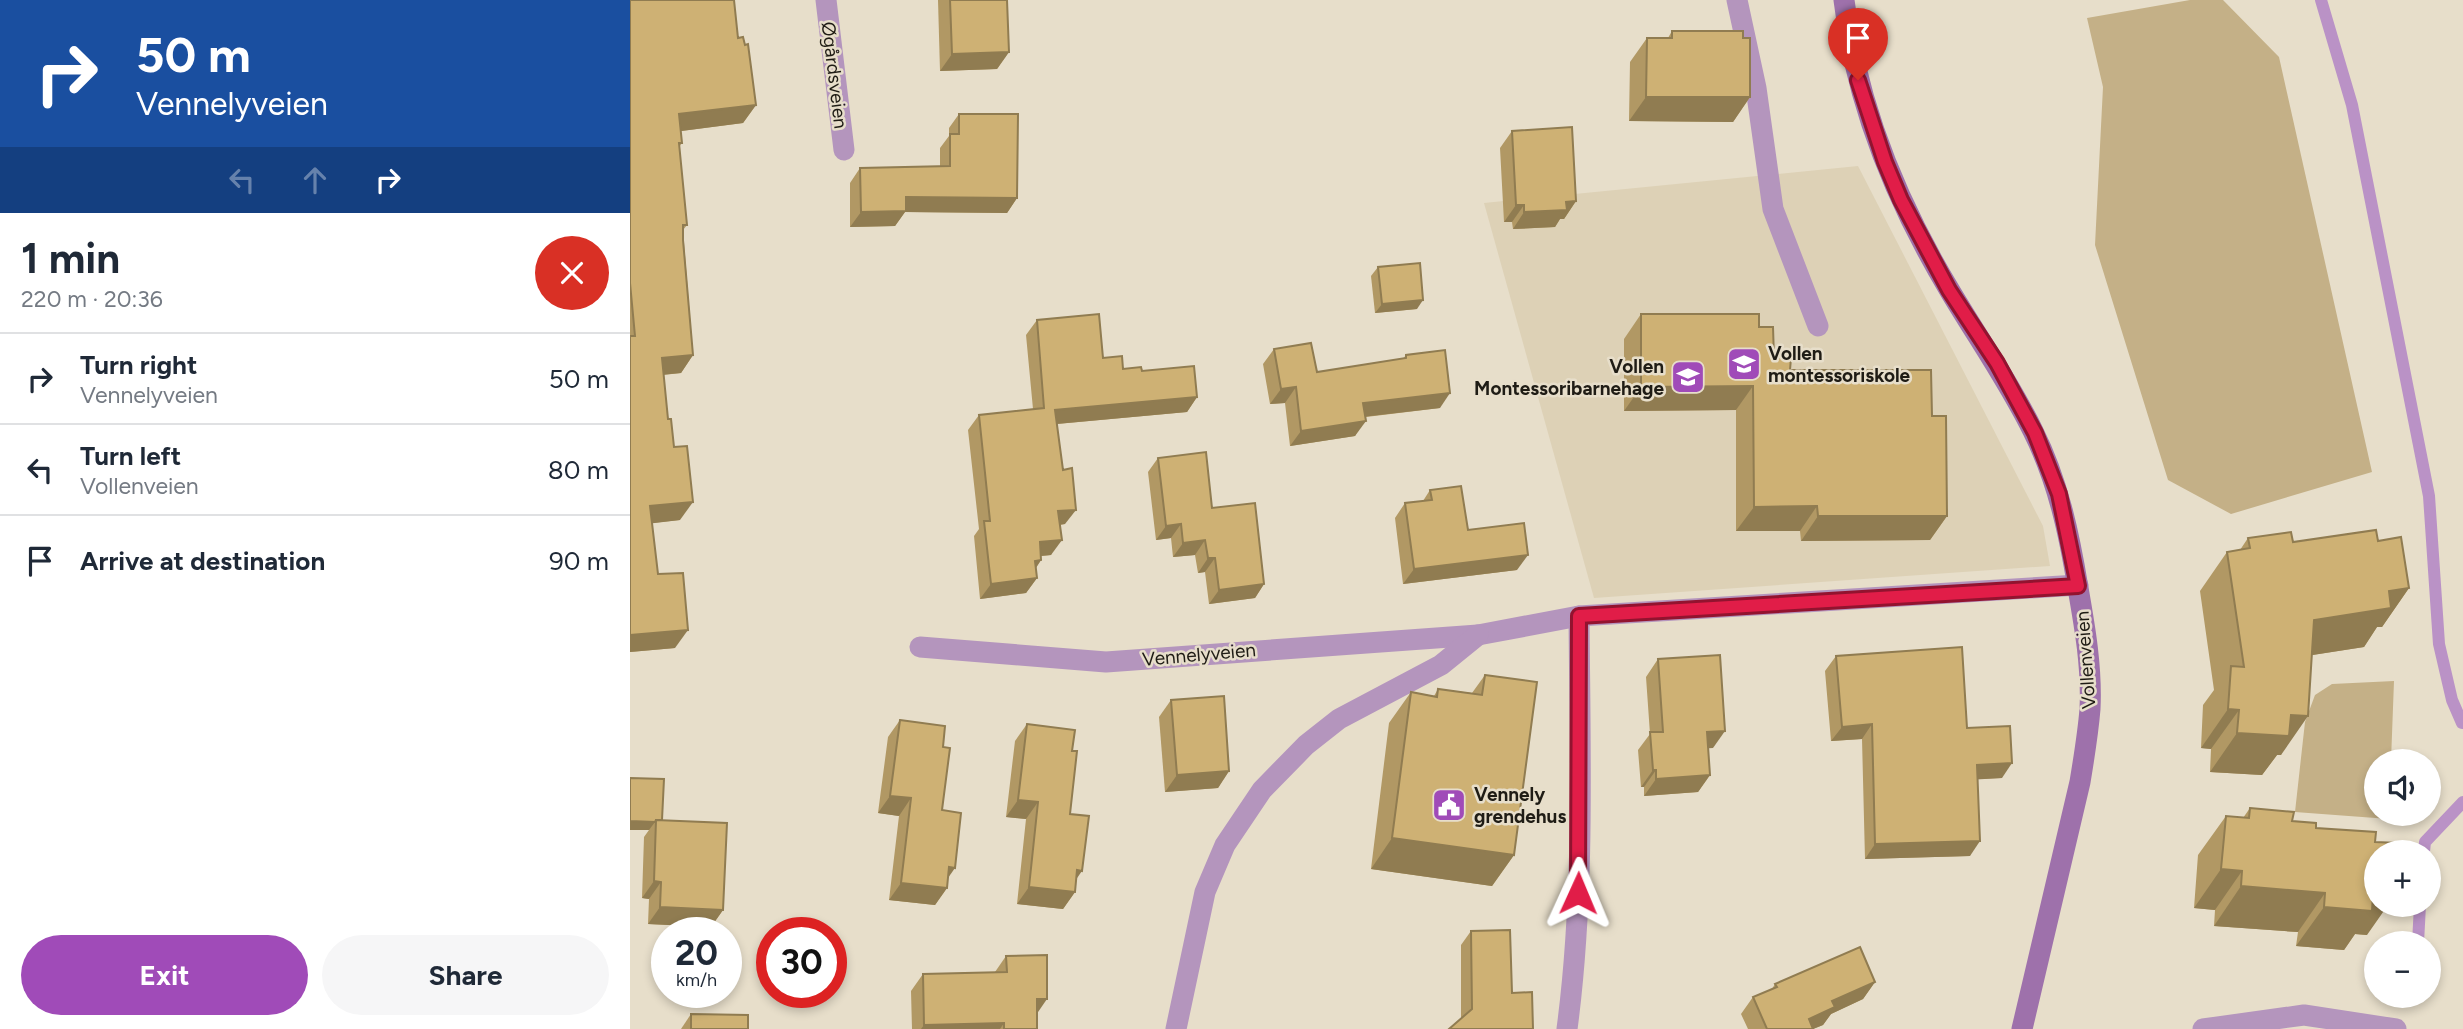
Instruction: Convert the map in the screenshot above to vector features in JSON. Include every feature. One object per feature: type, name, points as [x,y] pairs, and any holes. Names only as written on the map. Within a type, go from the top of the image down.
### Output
[{"type":"main road","name":"Vollenveien","points":[[1844,0],[1858,80],[1885,162],[1901,200],[1949,290],[1997,363],[2035,433],[2059,494],[2078,586],[2089,676],[2090,707],[2086,745],[2077,795],[2022,1029]]},
{"type":"street","name":"Øgårdsveien","points":[[826,0],[845,150]]},
{"type":"street","points":[[1737,0],[1756,88],[1773,209],[1818,326]]},
{"type":"street","name":"Vennelyveien","points":[[920,648],[1106,662],[1478,635],[1579,616],[2078,586]]},
{"type":"street","points":[[1567,1029],[1578,893],[1579,616]]},
{"type":"street","name":"Vennelyveien","points":[[1176,1029],[1205,892],[1226,845],[1262,790],[1306,746],[1339,719],[1441,665],[1478,635]]},
{"type":"street","points":[[2203,1029],[2304,1015],[2396,1029]]},
{"type":"shaded area","points":[[2190,0],[2223,0],[2279,57],[2372,472],[2231,514],[2168,480],[2095,245],[2103,87],[2087,18]]},
{"type":"shaded area","name":"Vollen montessoriskole","points":[[1858,166],[2043,526],[2050,566],[1594,598],[1484,203]]},
{"type":"shaded area","points":[[2394,681],[2391,749],[2364,749],[2364,817],[2295,812],[2305,722],[2315,695],[2332,684]]},
{"type":"building","points":[[630,0],[734,0],[738,38],[743,37],[745,45],[748,44],[756,105],[679,114],[687,225],[683,225],[683,240],[693,355],[662,358],[668,419],[671,419],[674,447],[687,446],[693,502],[650,506],[658,574],[683,573],[688,630],[630,635],[630,336],[635,336],[630,283]]},
{"type":"building","points":[[950,0],[1007,0],[1009,52],[952,54]]},
{"type":"building","points":[[1672,31],[1743,31],[1743,38],[1750,38],[1750,97],[1646,97],[1647,38],[1672,38]]},
{"type":"building","points":[[959,114],[1018,114],[1017,198],[906,197],[906,211],[861,212],[860,168],[950,166],[950,134],[959,134]]},
{"type":"building","points":[[1572,127],[1576,201],[1566,202],[1567,210],[1524,212],[1524,205],[1516,205],[1512,131]]},
{"type":"building","points":[[1420,263],[1423,300],[1382,304],[1378,267]]},
{"type":"building","points":[[1099,314],[1103,358],[1122,356],[1123,369],[1141,367],[1142,371],[1194,366],[1197,397],[1055,410],[1063,470],[1072,468],[1076,510],[1058,511],[1062,540],[1040,542],[1041,560],[1035,561],[1037,578],[991,584],[984,521],[990,521],[979,415],[1044,408],[1037,320]]},
{"type":"building","points":[[1641,314],[1759,314],[1759,327],[1773,327],[1774,358],[1791,358],[1790,370],[1931,370],[1932,416],[1946,416],[1947,516],[1818,516],[1817,506],[1754,507],[1753,386],[1641,387]]},
{"type":"building","points":[[1311,343],[1317,372],[1445,350],[1450,393],[1363,403],[1366,421],[1301,431],[1296,387],[1281,389],[1274,349]]},
{"type":"building","points":[[1206,452],[1212,508],[1255,503],[1264,584],[1219,590],[1215,558],[1208,558],[1205,540],[1183,543],[1181,524],[1166,526],[1158,458]]},
{"type":"building","points":[[1461,486],[1468,530],[1524,523],[1528,555],[1414,569],[1405,503],[1432,500],[1430,490]]},
{"type":"building","points":[[2376,530],[2378,541],[2401,537],[2409,588],[2389,591],[2391,608],[2314,620],[2308,716],[2291,715],[2289,736],[2237,733],[2239,710],[2228,709],[2231,666],[2244,667],[2227,552],[2250,548],[2248,538],[2291,532],[2293,542]]},
{"type":"building","points":[[1962,647],[1967,728],[2010,726],[2012,763],[1977,765],[1980,841],[1875,844],[1872,724],[1842,727],[1836,656]]},
{"type":"building","points":[[1720,655],[1725,731],[1707,732],[1710,775],[1656,779],[1650,732],[1663,732],[1658,659]]},
{"type":"building","points":[[1485,675],[1537,682],[1514,855],[1392,838],[1411,692],[1437,697],[1438,689],[1482,695]]},
{"type":"building","points":[[1224,696],[1229,771],[1177,775],[1171,700]]},
{"type":"building","points":[[900,720],[945,726],[943,747],[950,748],[942,810],[961,813],[955,868],[949,867],[947,888],[901,883],[911,798],[890,796]]},
{"type":"building","points":[[1027,724],[1075,730],[1072,751],[1077,751],[1070,814],[1089,816],[1082,871],[1077,870],[1075,892],[1029,887],[1038,802],[1018,800]]},
{"type":"building","points":[[630,778],[664,779],[662,820],[630,821]]},
{"type":"building","points":[[2250,808],[2294,812],[2292,821],[2316,823],[2316,828],[2376,832],[2375,840],[2364,840],[2364,910],[2324,907],[2325,893],[2241,886],[2242,871],[2221,869],[2226,816],[2249,818]]},
{"type":"building","points":[[656,820],[727,823],[723,910],[660,907],[661,882],[654,881]]},
{"type":"building","points":[[1510,930],[1512,993],[1532,992],[1533,1029],[1449,1029],[1472,1009],[1471,931]]},
{"type":"building","points":[[1860,947],[1875,982],[1832,1001],[1835,1007],[1809,1019],[1813,1029],[1767,1029],[1753,997],[1777,987],[1775,984]]},
{"type":"building","points":[[1047,955],[1047,999],[1037,999],[1037,1029],[1004,1029],[1004,1023],[924,1025],[923,974],[1007,972],[1006,956]]},
{"type":"building","points":[[691,1014],[748,1015],[748,1029],[691,1029]]},
{"type":"waterway","points":[[2321,0],[2352,105],[2429,496],[2439,644],[2452,700],[2462,723]]},
{"type":"waterway","points":[[2427,840],[2463,802]]},
{"type":"waterway","points":[[2419,917],[2419,931]]},
{"type":"place","name":"Vollen montessoriskole","points":[[1744,364]]},
{"type":"place","name":"Vollen Montessoribarnehage","points":[[1688,377]]},
{"type":"place","name":"Vennely grendehus","points":[[1449,805]]},
{"type":"route","points":[[1578,893],[1579,616],[2078,586],[2059,494],[2035,433],[1997,363],[1949,290],[1901,200],[1871,124],[1858,80]]}]
